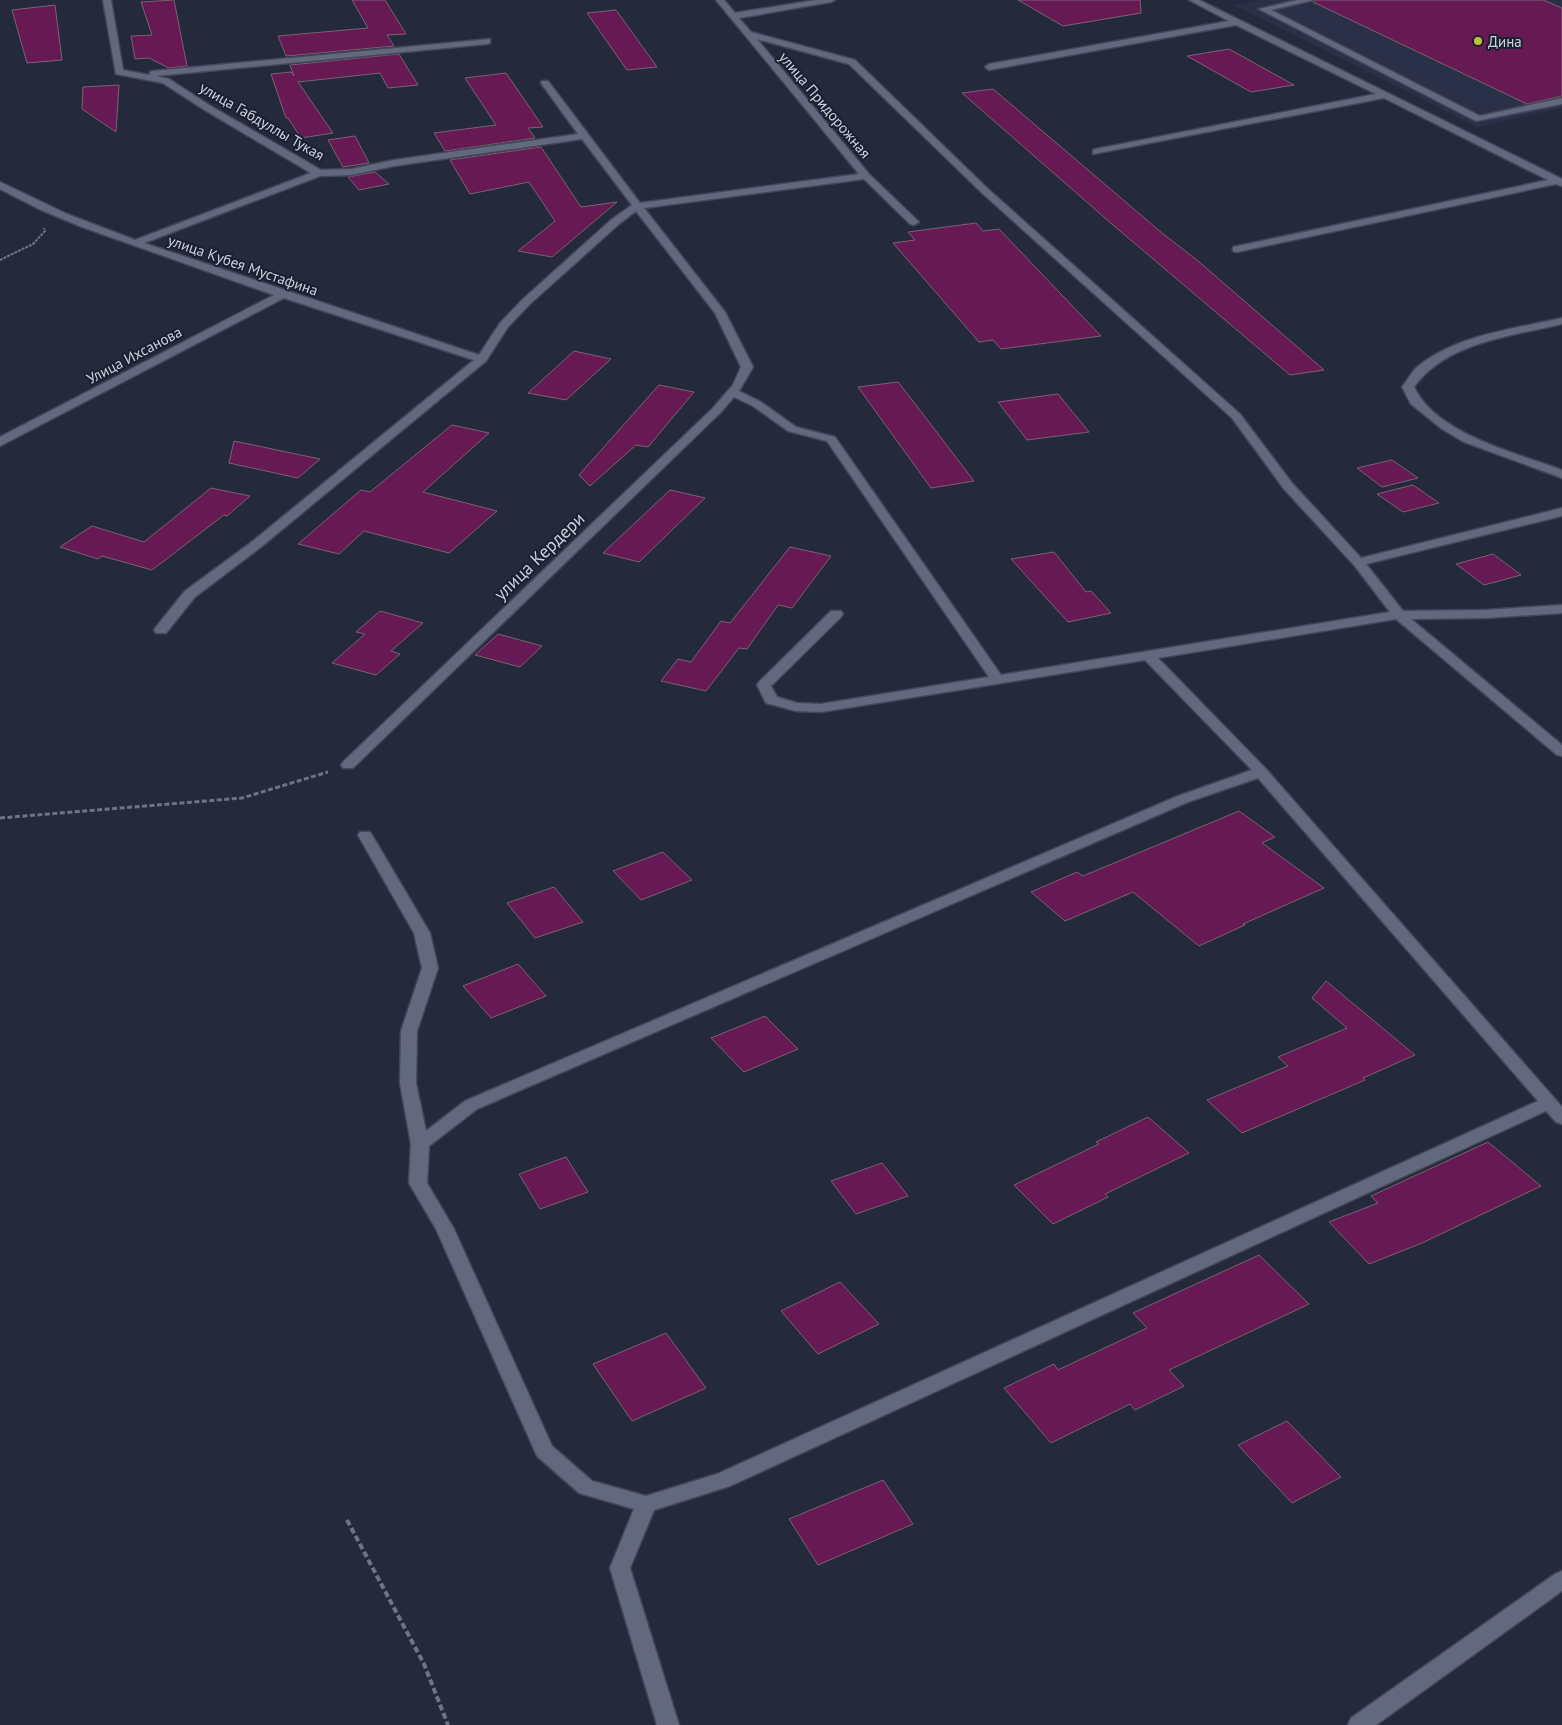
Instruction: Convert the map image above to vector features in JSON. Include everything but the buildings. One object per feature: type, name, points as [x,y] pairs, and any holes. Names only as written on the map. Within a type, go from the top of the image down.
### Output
[{"type":"street","name":"улица Габдуллы Тукая","points":[[107,0],[119,72],[144,75],[166,81],[206,108],[319,173],[352,172],[394,163],[584,136]]},
{"type":"street","name":"улица Придорожная","points":[[720,0],[866,176],[914,222]]},
{"type":"street","points":[[734,16],[832,0]]},
{"type":"street","points":[[1193,0],[1559,182]]},
{"type":"street","points":[[1310,0],[1263,9],[1479,119],[1562,101]]},
{"type":"street","points":[[989,67],[1238,22]]},
{"type":"street","points":[[749,34],[852,62],[991,196],[1236,416],[1288,486],[1358,562],[1399,615],[1562,752]]},
{"type":"street","points":[[144,75],[487,41]]},
{"type":"street","points":[[544,83],[637,206]]},
{"type":"street","points":[[1096,152],[1386,96]]},
{"type":"street","points":[[135,243],[319,173]]},
{"type":"street","points":[[161,630],[190,594],[257,544],[482,359],[504,325],[526,302],[615,222],[637,206],[866,176]]},
{"type":"street","points":[[1237,249],[1559,182]]},
{"type":"street","name":"улица Кубея Мустафина","points":[[0,185],[38,206],[77,223],[281,295],[482,359]]},
{"type":"street","name":"улица Кердери","points":[[348,766],[717,410],[738,386],[747,367],[720,312],[637,206]]},
{"type":"street","name":"Улица Ихсанова","points":[[0,442],[281,295]]},
{"type":"street","points":[[1562,321],[1477,342],[1450,352],[1420,372],[1408,387],[1415,402],[1446,427],[1468,440],[1562,474]]},
{"type":"street","points":[[732,392],[757,404],[792,430],[831,439],[998,680]]},
{"type":"street","points":[[1358,562],[1562,512]]},
{"type":"street","points":[[1547,516],[1562,522]]},
{"type":"street","points":[[836,614],[764,685],[771,700],[796,707],[821,708],[1399,615],[1486,614],[1562,609]]},
{"type":"street","points":[[1149,656],[1260,772],[1562,1118]]},
{"type":"street","points":[[420,1144],[471,1105],[1183,799],[1260,772]]},
{"type":"street","points":[[365,835],[422,933],[430,968],[409,1031],[408,1083],[420,1144],[418,1183],[445,1229],[544,1451],[586,1487],[646,1504],[722,1480],[1549,1103]]},
{"type":"street","points":[[646,1504],[620,1568],[668,1725]]},
{"type":"street","points":[[1359,1725],[1562,1580]]},
{"type":"path","points":[[0,260],[33,244],[45,231],[38,206]]},
{"type":"path","points":[[0,818],[242,798],[348,766]]},
{"type":"path","points":[[347,1520],[424,1664],[448,1725]]},
{"type":"shaded area","points":[[1261,0],[1562,0],[1562,108],[1477,127],[1234,5]]},
{"type":"place","name":"Дина","points":[[1478,41]]}]
